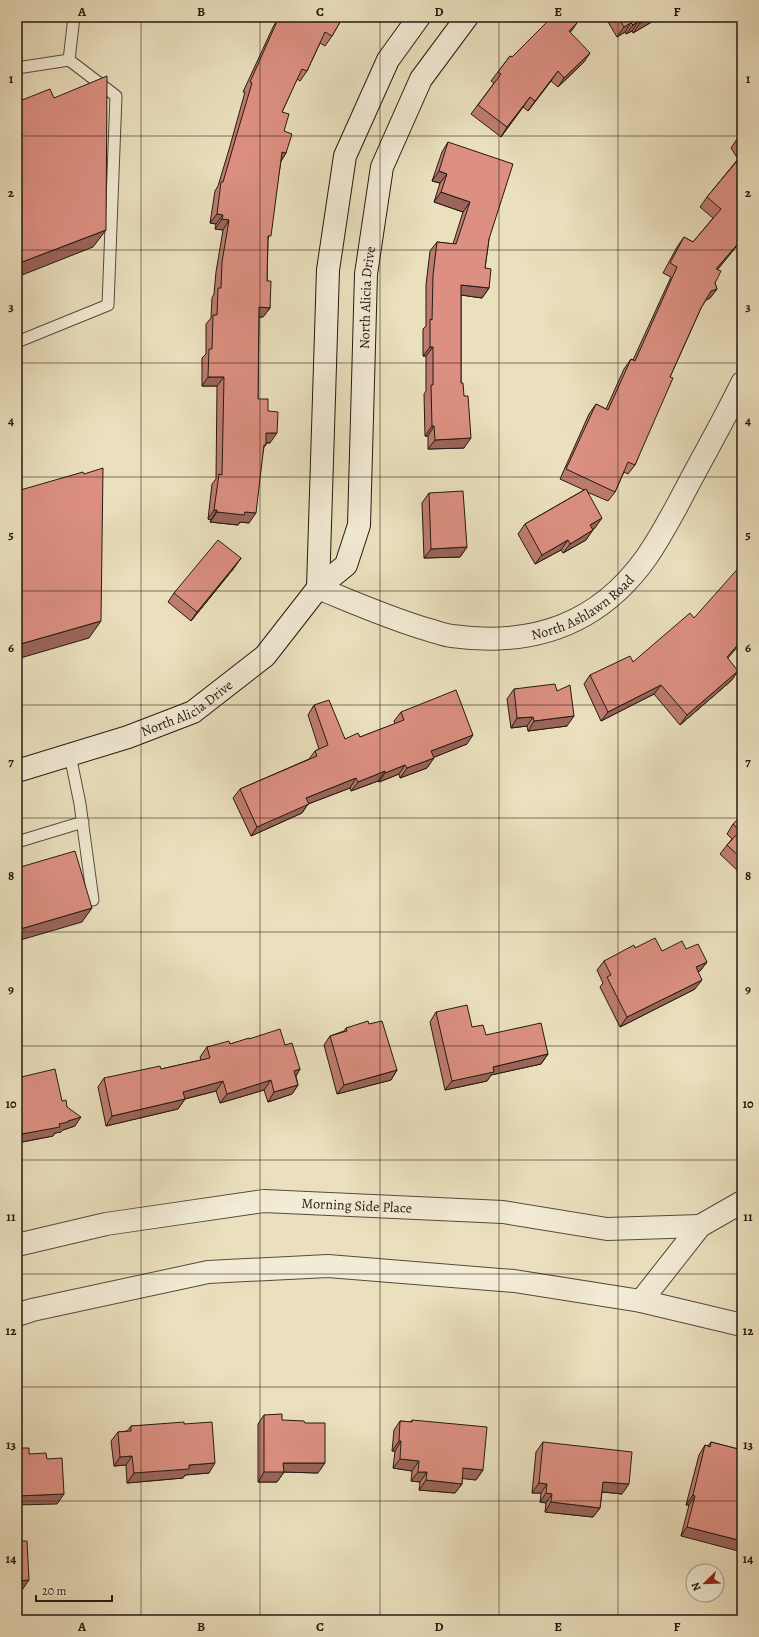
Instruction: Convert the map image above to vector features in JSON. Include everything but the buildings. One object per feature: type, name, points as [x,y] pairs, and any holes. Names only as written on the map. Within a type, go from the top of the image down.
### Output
[{"type":"street","points":[[318,588],[322,523],[328,270],[345,156],[388,60],[419,17]]},
{"type":"street","name":"North Alicia Drive","points":[[17,771],[128,737],[193,712],[264,656],[318,588],[346,565],[359,525],[366,274],[382,167],[421,79],[467,17]]},
{"type":"street","name":"North Ashlawn Road","points":[[318,588],[411,625],[451,636],[489,639],[522,637],[552,630],[580,619],[606,602],[627,581],[645,559],[665,527],[740,393]]},
{"type":"street","name":"Morning Side Place","points":[[17,1245],[106,1224],[264,1201],[503,1212],[606,1229],[700,1226]]},
{"type":"street","name":"Morning Side Place","points":[[641,1301],[700,1226],[742,1202]]},
{"type":"street","points":[[17,1315],[32,1310],[208,1272],[328,1266],[514,1281],[641,1301],[742,1325]]},
{"type":"lane","points":[[69,60],[74,17]]},
{"type":"lane","points":[[17,68],[69,60],[116,96],[108,305],[17,342]]},
{"type":"lane","points":[[70,755],[83,822],[93,900]]},
{"type":"lane","points":[[17,842],[83,822]]}]
